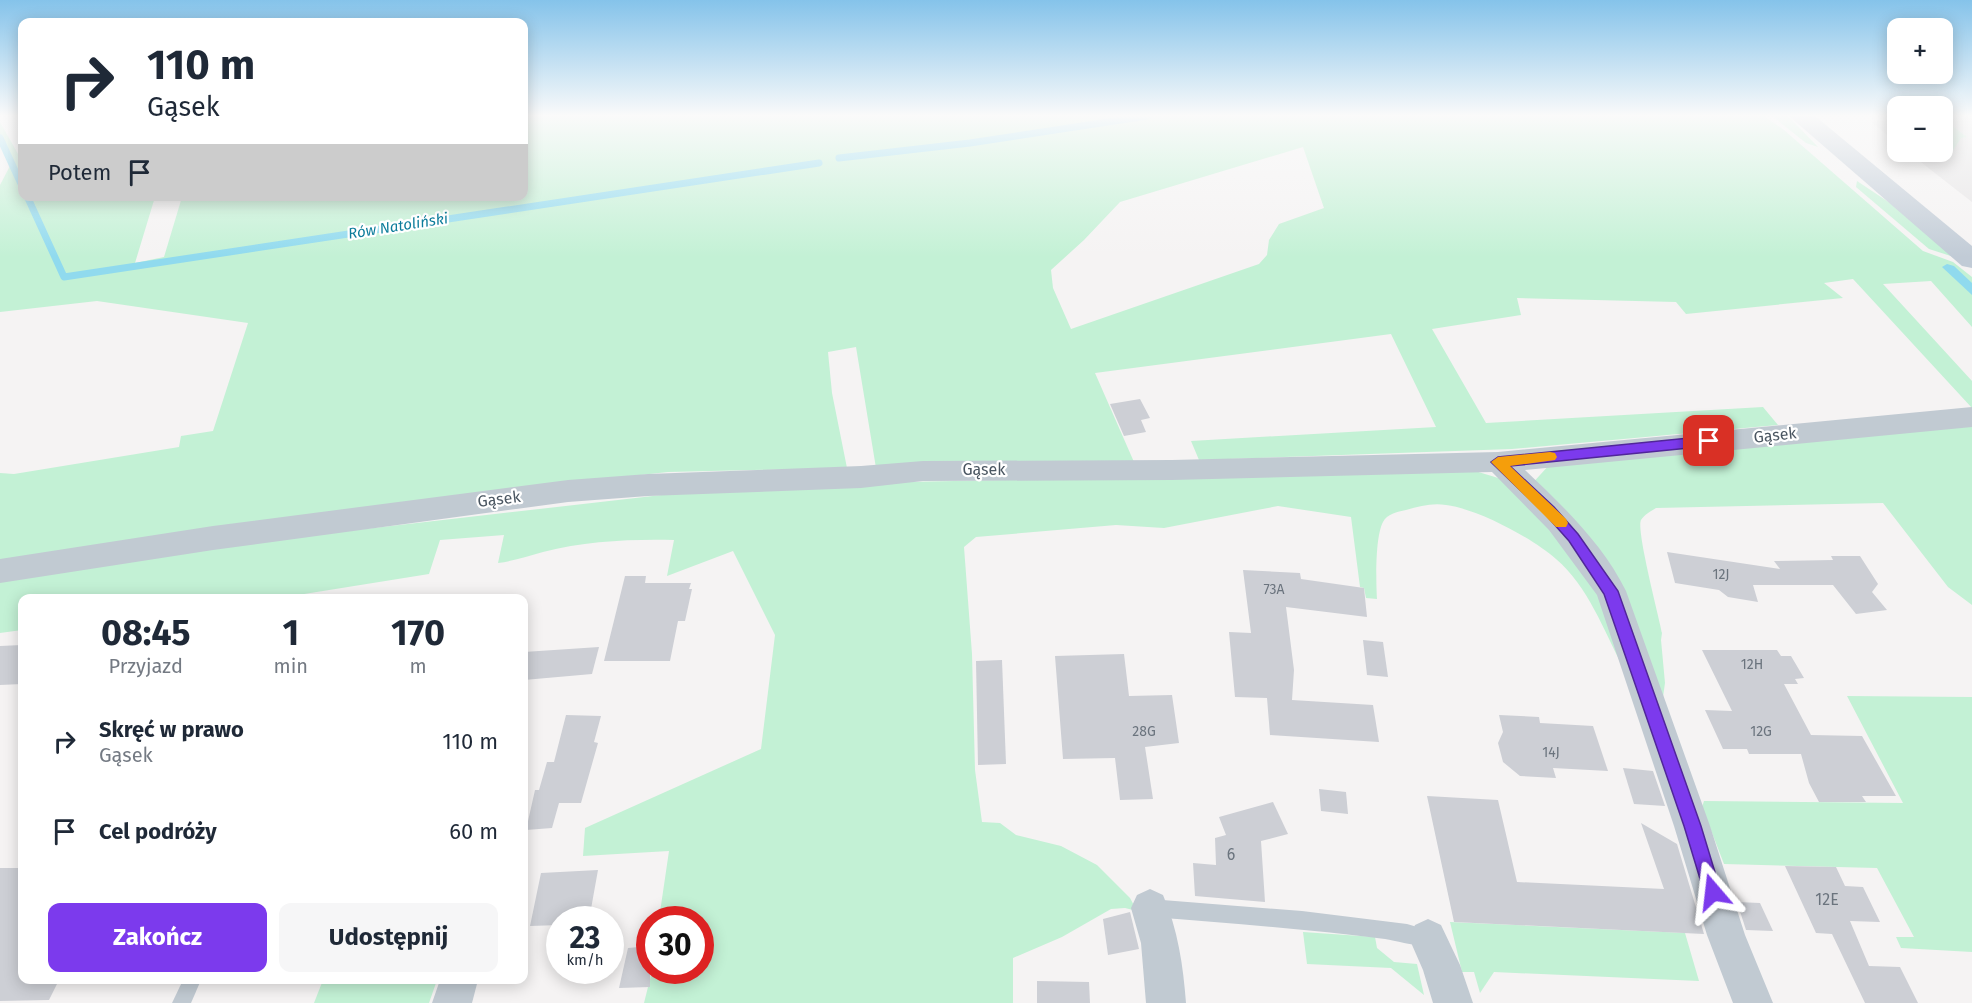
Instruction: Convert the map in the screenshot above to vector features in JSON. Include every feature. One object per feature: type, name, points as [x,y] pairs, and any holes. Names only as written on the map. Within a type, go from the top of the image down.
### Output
[{"type":"street","points":[[1856,163],[1972,260]]},
{"type":"street","points":[[1883,163],[1972,235]]},
{"type":"street","name":"Gąsek","points":[[0,571],[213,538],[568,491],[648,485],[861,477],[923,471],[1172,470],[1498,462],[1972,417]]},
{"type":"street","points":[[1498,462],[1550,510],[1574,537],[1611,591],[1692,826],[1726,935],[1753,1003]]},
{"type":"street","points":[[1150,908],[1158,928],[1167,1003]]},
{"type":"street","points":[[1428,938],[1441,965],[1453,1003]]},
{"type":"street","points":[[452,1003],[458,984]]},
{"type":"lane","points":[[1150,908],[1302,920],[1407,933],[1428,938]]},
{"type":"lane","points":[[181,1003],[190,984]]},
{"type":"shaded area","points":[[1922,163],[1972,163],[1972,202]]},
{"type":"green space","points":[[10,163],[18,163],[18,201],[154,201],[135,263],[164,257],[181,201],[528,201],[528,163],[1250,163],[1120,202],[1051,270],[1053,288],[1071,329],[1259,264],[1267,255],[1269,240],[1279,224],[1324,208],[1308,163],[1822,163],[1923,251],[1953,262],[1972,277],[1972,327],[1931,281],[1883,284],[1972,381],[1972,408],[1853,279],[1824,283],[1843,298],[1686,314],[1676,302],[1517,298],[1521,315],[1432,329],[1486,423],[1763,407],[1778,425],[1512,449],[1199,460],[1191,441],[1436,427],[1391,334],[1095,373],[1134,462],[876,468],[856,347],[828,352],[832,393],[847,468],[668,472],[494,491],[0,564],[0,473],[14,474],[179,447],[181,436],[213,431],[248,323],[97,301],[0,312],[0,185]]},
{"type":"green space","points":[[1857,181],[1905,213],[1957,258],[1929,249],[1856,187]]},
{"type":"green space","points":[[1972,424],[1972,605],[1948,587],[1883,503],[1656,508],[1644,516],[1640,527],[1662,633],[1665,683],[1661,711],[1627,617],[1530,486],[1550,464]]},
{"type":"green space","points":[[1475,471],[1515,483],[1591,567],[1623,667],[1586,596],[1577,582],[1556,559],[1533,542],[1489,518],[1446,505],[1416,507],[1385,519],[1380,529],[1377,548],[1377,599],[1366,598],[1364,588],[1360,587],[1351,517],[1278,506],[1164,528],[1116,525],[976,537],[964,547],[972,654],[975,770],[982,822],[1000,823],[1016,835],[1061,846],[1097,865],[1130,898],[1137,911],[1125,908],[1111,909],[1062,937],[1013,958],[1013,1003],[644,1003],[649,984],[714,984],[714,906],[661,906],[669,851],[583,856],[585,828],[761,749],[775,635],[733,551],[667,576],[674,540],[592,543],[559,548],[498,563],[504,535],[440,540],[429,574],[304,594],[18,594],[18,631],[0,633],[0,579],[251,542],[749,485]]},
{"type":"green space","points":[[1847,696],[1972,697],[1972,952],[1901,948],[1896,937],[1914,937],[1877,868],[1724,864],[1702,807],[1704,801],[1903,803]]},
{"type":"green space","points":[[1450,922],[1685,933],[1699,981],[1494,972],[1480,993],[1474,972],[1462,972]]},
{"type":"green space","points":[[1303,932],[1375,937],[1377,948],[1394,962],[1417,964],[1424,995],[1391,968],[1307,964]]},
{"type":"green space","points":[[321,984],[436,984],[429,1003],[314,1003]]},
{"type":"water","points":[[1947,264],[1954,266],[1972,283],[1972,295],[1942,267]]},
{"type":"building","points":[[1140,399],[1150,418],[1141,420],[1146,432],[1124,436],[1110,404]]},
{"type":"building","points":[[1667,552],[1780,569],[1774,561],[1833,560],[1831,556],[1860,556],[1878,584],[1872,592],[1887,610],[1856,614],[1833,585],[1753,585],[1758,602],[1728,597],[1719,590],[1675,583]]},
{"type":"building","points":[[1243,570],[1300,573],[1301,579],[1364,588],[1367,617],[1286,607],[1294,670],[1292,700],[1373,705],[1379,742],[1270,735],[1267,698],[1235,697],[1229,632],[1251,633]]},
{"type":"building","points":[[625,576],[646,576],[645,583],[691,583],[689,589],[692,589],[685,621],[678,621],[670,661],[604,661]]},
{"type":"building","points":[[1363,640],[1383,642],[1388,677],[1367,675]]},
{"type":"building","points":[[18,645],[18,684],[0,685],[0,646]]},
{"type":"building","points":[[599,647],[592,674],[528,680],[528,652]]},
{"type":"building","points":[[1702,650],[1777,650],[1781,656],[1791,656],[1804,678],[1795,679],[1798,684],[1784,684],[1811,735],[1862,736],[1896,796],[1862,796],[1866,802],[1819,802],[1809,783],[1801,754],[1749,754],[1747,749],[1723,749],[1705,710],[1732,711]]},
{"type":"building","points":[[1124,654],[1129,696],[1172,695],[1179,743],[1145,747],[1153,799],[1120,800],[1115,758],[1063,759],[1055,656]]},
{"type":"building","points":[[1002,660],[1006,764],[978,765],[976,661]]},
{"type":"building","points":[[566,715],[601,716],[594,742],[598,743],[581,803],[559,803],[552,828],[528,830],[535,790],[539,790],[547,762],[554,762]]},
{"type":"building","points":[[1499,715],[1539,717],[1540,723],[1593,726],[1608,771],[1553,768],[1556,778],[1520,776],[1503,762],[1498,743],[1503,732]]},
{"type":"building","points":[[1623,768],[1653,771],[1665,806],[1634,804]]},
{"type":"building","points":[[1319,789],[1346,792],[1348,814],[1321,811]]},
{"type":"building","points":[[1427,796],[1498,800],[1517,882],[1664,889],[1641,823],[1677,844],[1704,934],[1454,922]]},
{"type":"building","points":[[1273,802],[1288,834],[1261,841],[1265,902],[1195,896],[1193,863],[1216,865],[1215,838],[1226,835],[1219,817]]},
{"type":"building","points":[[1785,866],[1836,867],[1845,886],[1863,887],[1880,922],[1850,921],[1869,966],[1900,967],[1918,1003],[1865,1003],[1832,934],[1816,933]]},
{"type":"building","points":[[0,868],[18,868],[18,984],[57,984],[49,1000],[0,1001]]},
{"type":"building","points":[[598,870],[592,906],[546,906],[546,925],[530,926],[541,873]]},
{"type":"building","points":[[1737,902],[1760,903],[1773,931],[1746,930]]},
{"type":"building","points":[[1130,912],[1139,949],[1108,955],[1103,919]]},
{"type":"building","points":[[636,947],[636,984],[650,984],[650,987],[619,988],[620,984],[624,984],[624,966],[628,948]]},
{"type":"building","points":[[1037,981],[1089,982],[1090,1003],[1037,1003]]},
{"type":"waterway","name":"Rów Natoliński","points":[[11,163],[18,177]]},
{"type":"waterway","name":"Rów Natoliński","points":[[29,201],[64,277],[819,163]]},
{"type":"slow traffic","points":[[1550,457],[1498,462],[1561,523]]},
{"type":"route","points":[[1709,441],[1498,462],[1550,510],[1574,537],[1611,591],[1713,892]]}]
